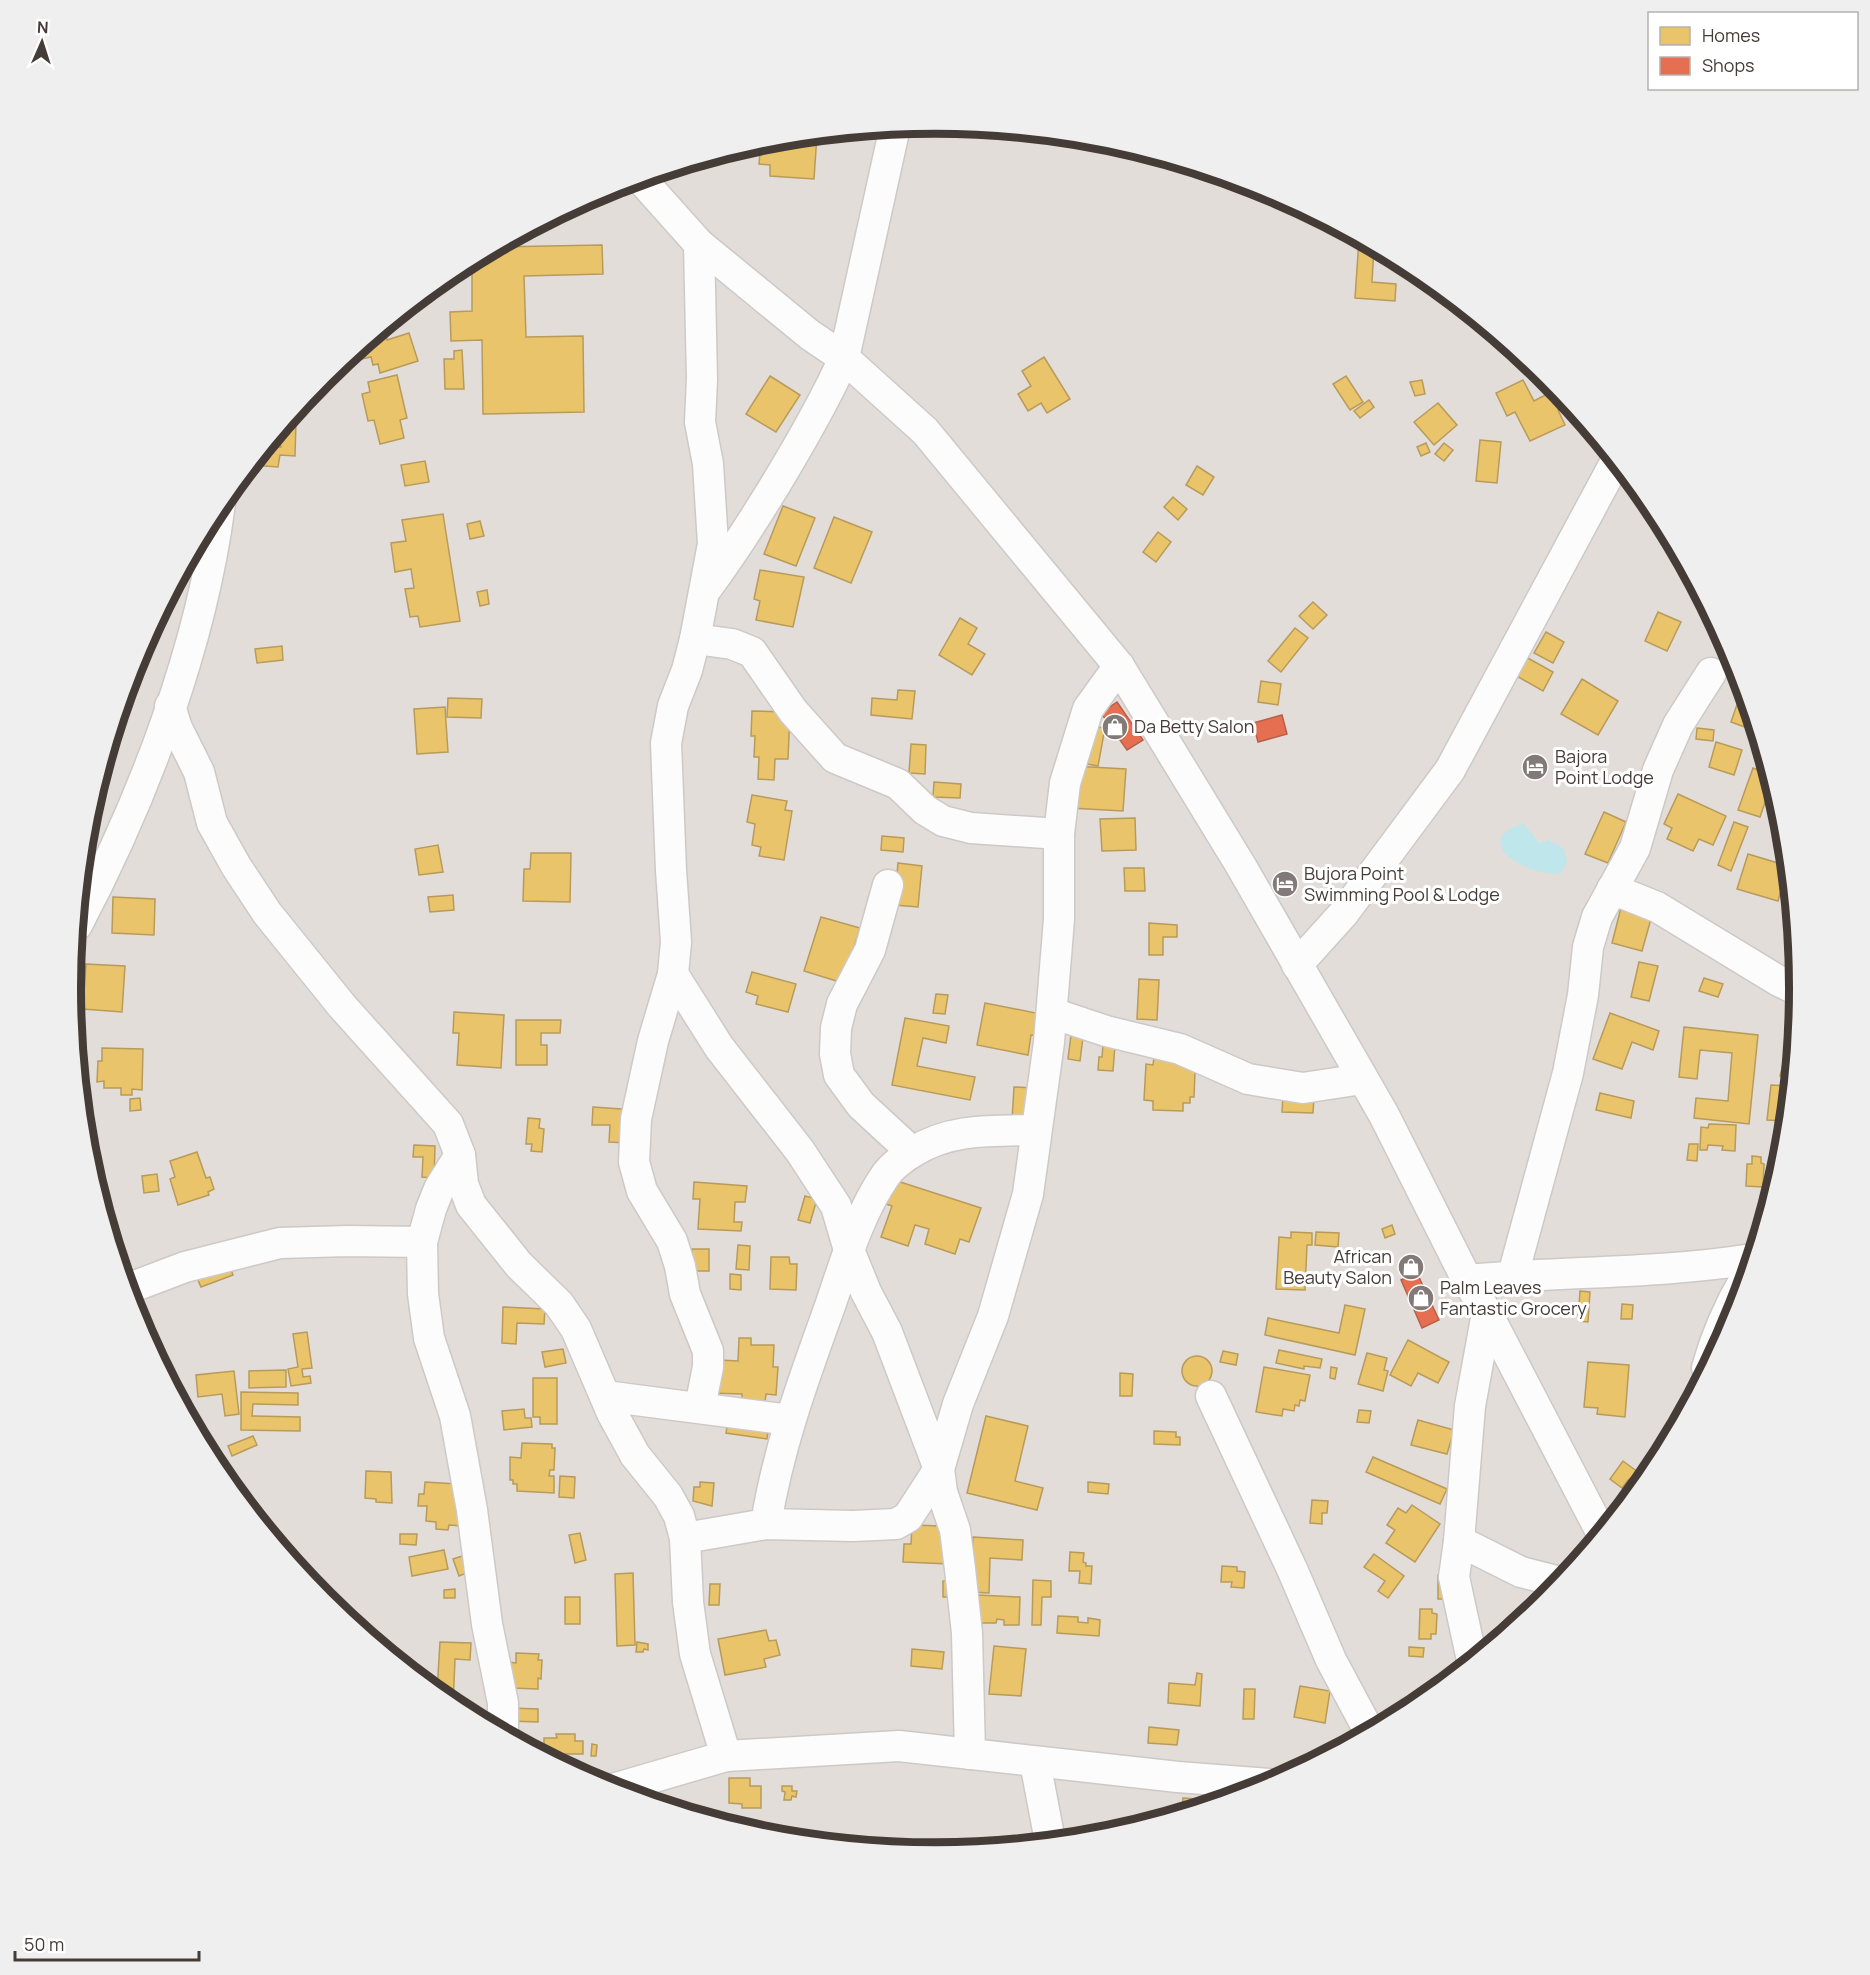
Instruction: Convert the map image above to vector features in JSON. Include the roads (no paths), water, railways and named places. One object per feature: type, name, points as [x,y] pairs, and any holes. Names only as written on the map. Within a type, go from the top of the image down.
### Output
[{"type":"street","points":[[703,594],[728,561],[800,444],[832,386],[844,358],[893,135]]},
{"type":"street","points":[[646,184],[699,244],[810,334],[844,358],[925,430],[1119,666],[1230,846],[1384,1115],[1467,1280],[1487,1313],[1598,1526]]},
{"type":"street","points":[[699,244],[702,379],[700,422],[708,464],[713,544],[695,639],[687,670],[673,706],[666,743],[670,870],[676,942],[673,974],[642,1086],[636,1119],[634,1162],[642,1191],[672,1241],[681,1266],[685,1294],[708,1351],[708,1367],[700,1407]]},
{"type":"street","points":[[1297,965],[1343,914],[1450,770],[1613,467]]},
{"type":"street","points":[[85,910],[108,866],[170,706],[201,606],[216,527]]},
{"type":"street","points":[[695,639],[732,644],[752,652],[793,711],[835,758],[898,784],[925,810],[943,821],[971,828],[1059,834]]},
{"type":"street","points":[[685,1538],[766,1524],[853,1526],[896,1524],[908,1517],[939,1469],[957,1404],[993,1316],[1028,1194],[1052,1013],[1059,919],[1059,834],[1065,783],[1088,710],[1119,666]]},
{"type":"street","points":[[1513,1275],[1568,1073],[1583,995],[1588,948],[1597,917],[1635,848],[1658,770],[1677,725],[1711,673]]},
{"type":"street","points":[[170,706],[177,728],[198,772],[212,823],[236,866],[267,913],[321,980],[448,1124],[460,1155],[463,1184],[471,1205],[519,1265],[559,1304],[576,1329],[634,1455],[674,1506],[685,1538],[688,1602],[695,1654],[726,1756]]},
{"type":"street","points":[[888,885],[870,950],[842,1004],[836,1028],[835,1054],[839,1075],[861,1105],[912,1152]]},
{"type":"street","points":[[1612,889],[1657,907],[1789,986]]},
{"type":"street","points":[[673,974],[719,1047],[800,1151],[836,1206],[849,1250],[866,1292],[887,1332],[939,1469],[942,1492],[955,1530],[967,1633],[970,1754]]},
{"type":"street","points":[[1052,1013],[1106,1031],[1180,1049],[1248,1079],[1303,1088],[1362,1078]]},
{"type":"street","points":[[766,1524],[773,1482],[790,1420],[849,1250],[886,1174],[912,1152],[941,1137],[975,1132],[1036,1130]]},
{"type":"street","points":[[460,1155],[439,1189],[422,1242],[423,1294],[429,1338],[457,1428],[472,1510],[487,1624],[503,1703],[503,1724]]},
{"type":"street","points":[[135,1286],[185,1267],[280,1243],[422,1242]]},
{"type":"street","points":[[1467,1280],[1513,1275],[1633,1270],[1745,1260]]},
{"type":"street","points":[[1470,1652],[1454,1577],[1470,1406],[1487,1313]]},
{"type":"street","points":[[605,1396],[790,1420]]},
{"type":"street","points":[[1211,1396],[1292,1569],[1331,1660],[1366,1725]]},
{"type":"street","points":[[1459,1541],[1521,1572],[1550,1579]]},
{"type":"street","points":[[629,1784],[726,1756],[899,1746],[1178,1777],[1246,1782]]},
{"type":"street","points":[[1035,1761],[1049,1834]]},
{"type":"water","points":[[1524,824],[1539,843],[1549,840],[1564,849],[1567,862],[1560,874],[1529,869],[1503,852],[1500,839],[1502,836],[1510,828]]},
{"type":"place","name":"Da Betty Salon","points":[[1115,727]]},
{"type":"place","name":"Bajora Point Lodge","points":[[1535,767]]},
{"type":"place","name":"Bujora Point Swimming Pool & Lodge","points":[[1285,884]]},
{"type":"place","name":"African Beauty Salon","points":[[1411,1267]]},
{"type":"place","name":"Palm Leaves Fantastic Grocery","points":[[1421,1298]]}]
